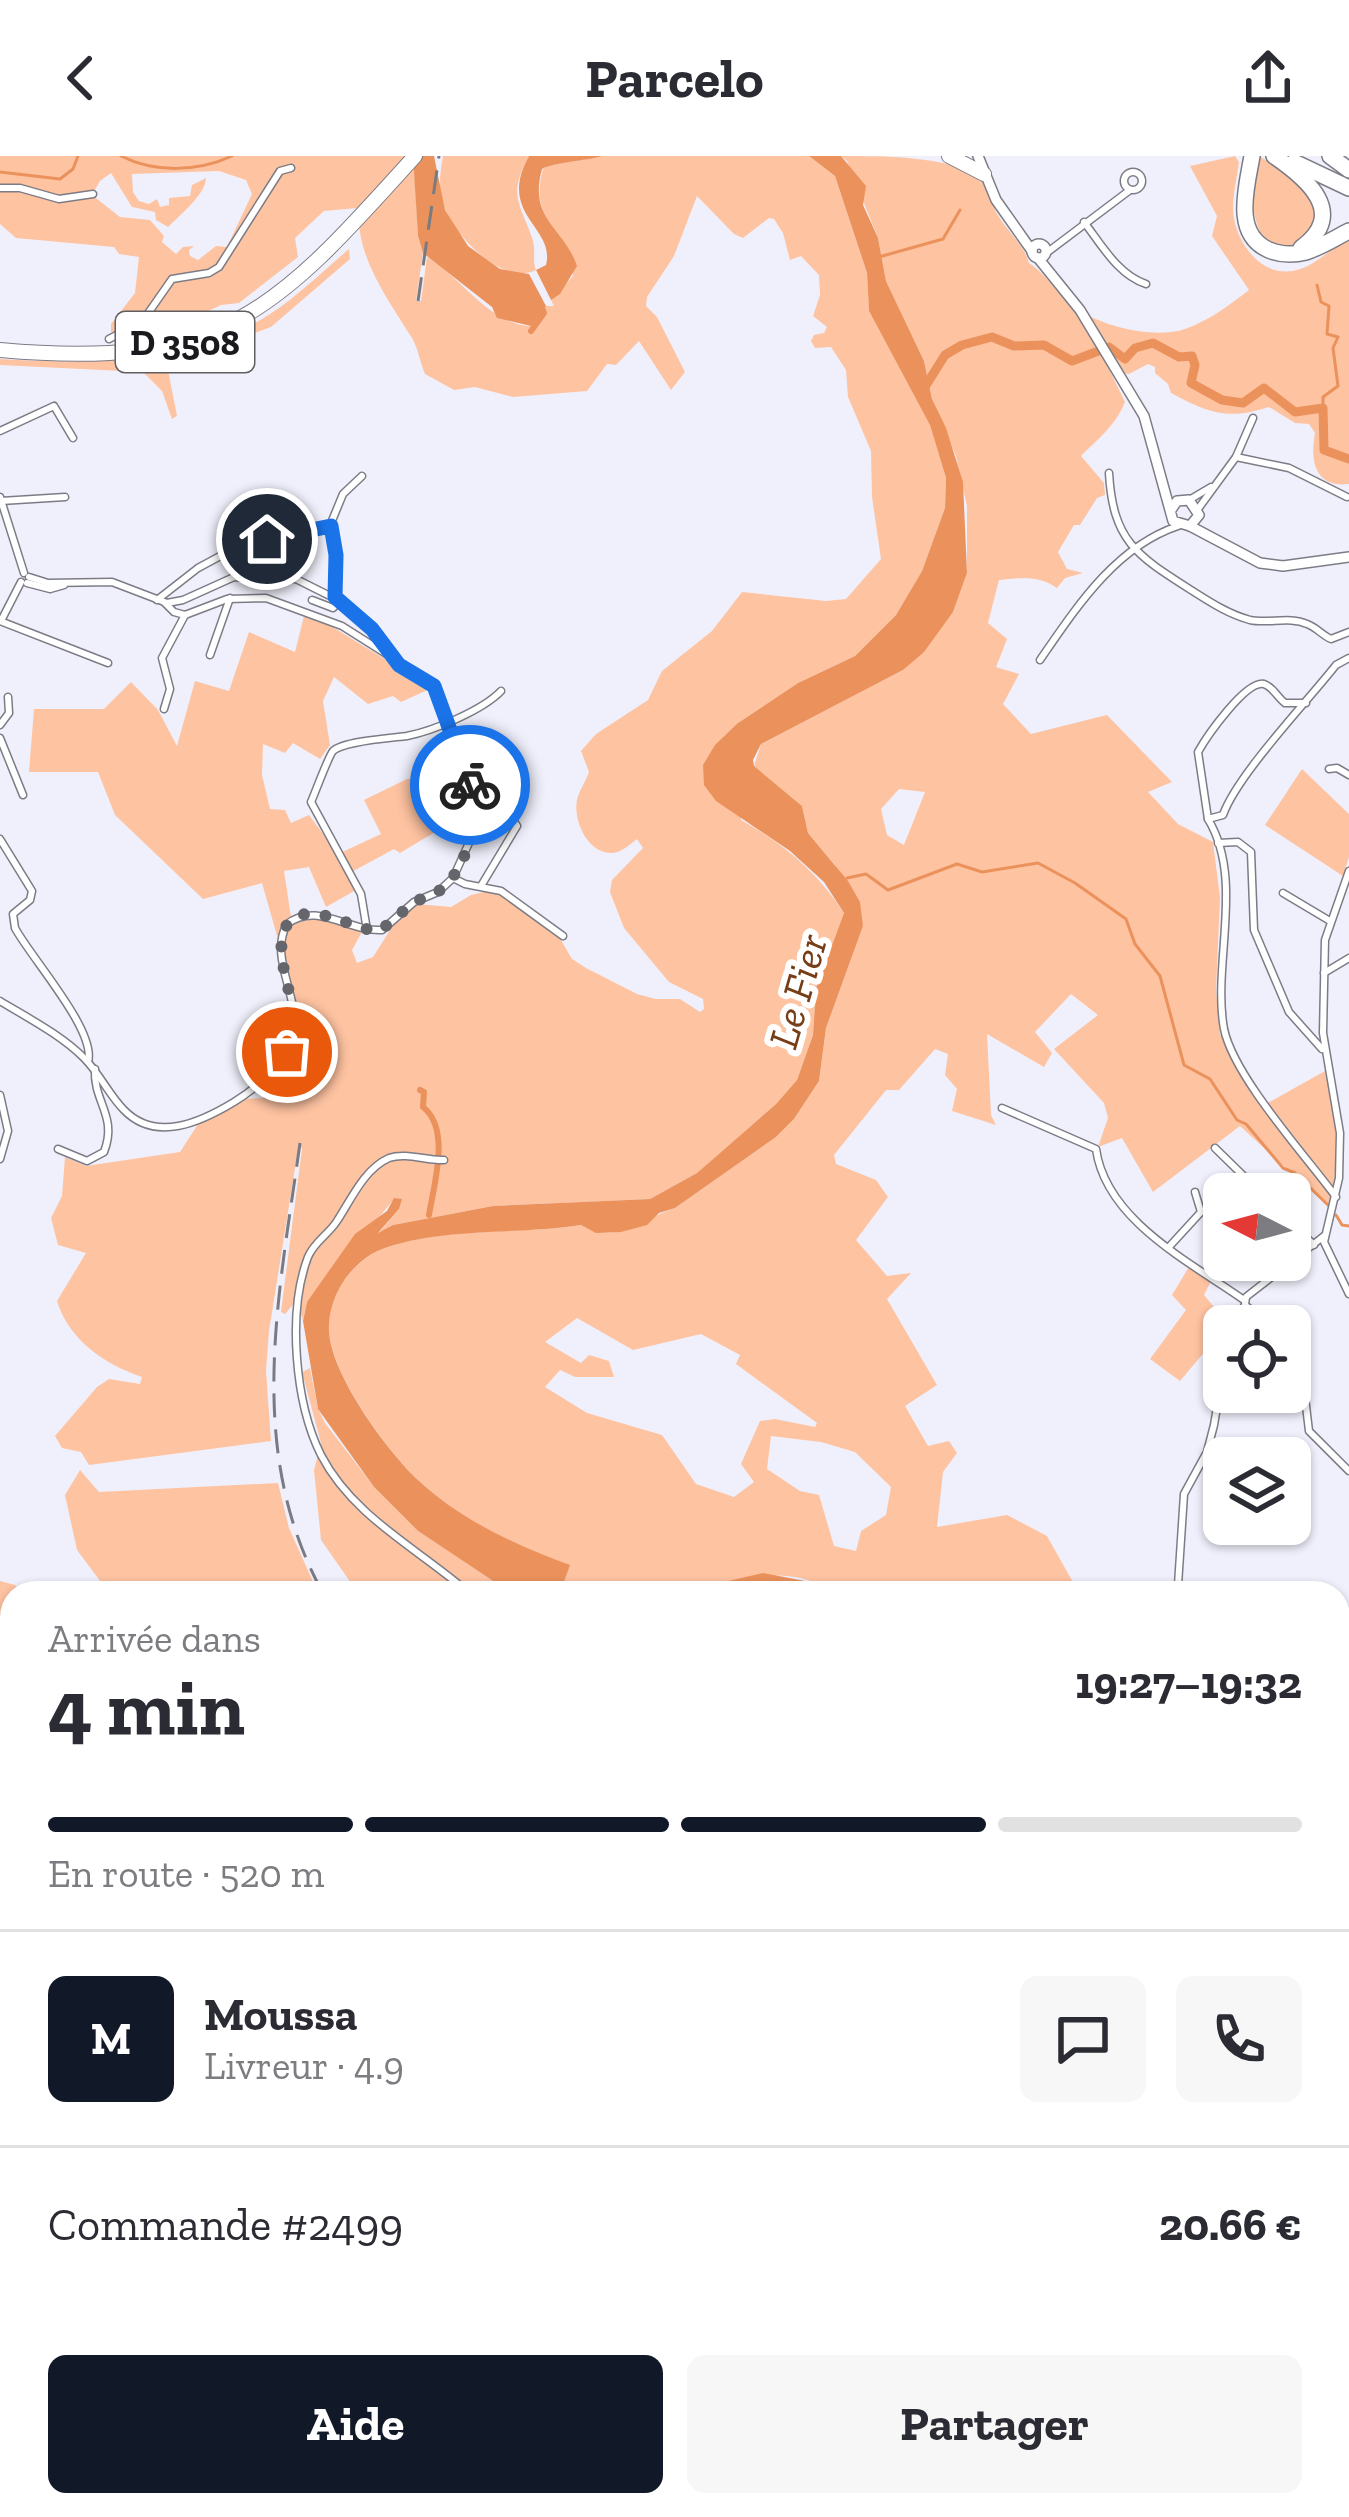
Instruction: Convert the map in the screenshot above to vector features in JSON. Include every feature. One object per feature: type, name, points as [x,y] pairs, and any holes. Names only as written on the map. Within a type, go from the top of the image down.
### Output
[{"type":"highway","name":"D 3508","points":[[0,350],[128,353],[211,334],[279,295],[320,259],[415,156]]},
{"type":"highway","points":[[1277,156],[1349,188]]},
{"type":"highway","points":[[1277,156],[1311,184],[1323,211],[1313,239],[1298,250],[1281,253]]},
{"type":"highway","points":[[1305,156],[1349,174]]},
{"type":"highway","points":[[1330,156],[1349,174]]},
{"type":"highway","points":[[965,157],[984,174]]},
{"type":"highway","points":[[1252,158],[1246,224],[1260,244],[1281,253],[1308,251],[1349,231]]},
{"type":"street","points":[[109,339],[142,322],[172,279],[219,267],[280,172],[292,168]]},
{"type":"street","points":[[1039,252],[1140,186],[1141,177],[1131,172],[1106,204]]},
{"type":"street","points":[[984,174],[1005,214],[1039,252],[1094,332],[1144,416],[1171,511],[1184,526],[1247,559],[1272,566],[1349,557]]},
{"type":"street","points":[[1124,180],[1130,190]]},
{"type":"street","points":[[0,188],[20,188],[59,199],[93,194]]},
{"type":"street","points":[[1084,222],[1116,263],[1133,280],[1146,284]]},
{"type":"street","points":[[0,431],[54,406],[73,438]]},
{"type":"street","points":[[1040,660],[1101,578],[1132,550],[1184,526],[1198,512],[1236,457],[1253,418]]},
{"type":"street","points":[[1236,457],[1289,468],[1347,497]]},
{"type":"street","points":[[1109,473],[1111,505],[1132,550],[1229,613],[1266,622],[1301,622],[1331,639],[1349,632]]},
{"type":"street","points":[[311,600],[333,608],[338,599],[331,526],[345,491],[362,476]]},
{"type":"street","points":[[1161,479],[1198,512],[1223,543]]},
{"type":"street","points":[[1150,539],[1171,511],[1214,485]]},
{"type":"street","points":[[65,497],[1,499],[25,579],[0,622],[108,663]]},
{"type":"street","points":[[160,602],[161,593],[237,547],[331,526]]},
{"type":"street","points":[[160,602],[183,600],[240,576],[290,578],[338,599],[372,629],[393,658]]},
{"type":"street","points":[[0,1000],[68,1044],[95,1069],[120,1106],[145,1124],[170,1128],[213,1113],[265,1077],[292,1042],[294,1013],[281,945],[287,924],[310,914],[382,930],[414,902],[438,892],[453,878],[467,853],[477,812],[434,686],[342,626],[262,598],[230,598],[185,615],[116,582],[67,583],[50,589],[25,579]]},
{"type":"street","points":[[210,656],[230,598]]},
{"type":"street","points":[[164,709],[170,689],[162,658],[185,615]]},
{"type":"street","points":[[1204,816],[1223,815],[1233,793],[1301,704],[1336,665],[1349,658]]},
{"type":"street","points":[[1301,704],[1282,701],[1268,686],[1250,686],[1198,752],[1204,816],[1218,843],[1226,900],[1221,998],[1228,1042],[1255,1089],[1336,1197]]},
{"type":"street","points":[[367,930],[361,894],[311,799],[322,784],[327,760],[337,748],[411,735],[449,721],[489,703],[501,692]]},
{"type":"street","points":[[0,725],[9,713],[8,697]]},
{"type":"street","points":[[0,738],[23,795]]},
{"type":"street","points":[[1329,770],[1337,768],[1349,775]]},
{"type":"street","points":[[477,812],[513,820],[517,826],[481,886]]},
{"type":"street","points":[[0,839],[32,891],[30,900],[13,914],[14,923],[78,1025],[91,1052],[88,1062]]},
{"type":"street","points":[[1218,843],[1238,842],[1251,852],[1254,930],[1289,1012],[1314,1045],[1324,1050]]},
{"type":"street","points":[[1243,1305],[1324,1235],[1336,1197],[1339,1118],[1324,1050],[1324,973],[1330,922],[1349,871]]},
{"type":"street","points":[[453,878],[501,891],[563,936]]},
{"type":"street","points":[[1283,893],[1330,922]]},
{"type":"street","points":[[1324,973],[1349,958]]},
{"type":"street","points":[[58,1149],[87,1161],[103,1155],[111,1127],[94,1079],[95,1069]]},
{"type":"street","points":[[0,1095],[7,1142],[0,1160]]},
{"type":"street","points":[[1002,1108],[1096,1149],[1111,1189],[1168,1248],[1248,1305]]},
{"type":"street","points":[[1339,1118],[1349,1114]]},
{"type":"street","points":[[1215,1148],[1241,1173]]},
{"type":"street","points":[[439,1160],[401,1156],[383,1162],[357,1188],[334,1226],[312,1250],[296,1311],[299,1372],[320,1451],[373,1519],[453,1581]]},
{"type":"street","points":[[1168,1248],[1201,1212],[1195,1192]]},
{"type":"street","points":[[1324,1235],[1328,1254],[1349,1294]]},
{"type":"street","points":[[1311,1242],[1314,1245]]},
{"type":"street","points":[[1178,1581],[1184,1494],[1207,1452],[1215,1413]]},
{"type":"street","points":[[1307,1413],[1309,1431],[1349,1471]]},
{"type":"shaded area","points":[[0,156],[407,156],[358,208],[324,211],[295,238],[298,257],[239,303],[221,305],[174,327],[111,332],[111,324],[135,293],[139,257],[119,254],[114,247],[16,238],[0,224]],"holes":[[[219,171],[246,180],[252,194],[227,247],[216,246],[198,260],[190,256],[194,246],[176,254],[162,242],[164,236],[150,220],[120,217],[92,195],[111,173],[132,207],[155,212],[156,220],[168,227],[197,197],[206,178],[192,185],[190,196],[169,198],[169,205],[160,207],[157,199],[149,204],[139,201],[132,174]]]},
{"type":"shaded area","points":[[413,156],[434,156],[445,210],[468,246],[500,269],[529,274],[546,306],[531,326],[497,318],[492,307],[423,253]]},
{"type":"shaded area","points":[[443,156],[529,156],[517,191],[533,241],[536,270],[509,271],[468,243],[441,198]]},
{"type":"shaded area","points":[[529,156],[602,156],[542,169],[543,212],[577,266],[551,300],[536,270],[546,265],[547,252],[519,193]]},
{"type":"shaded area","points":[[602,156],[809,156],[835,176],[867,273],[869,311],[930,424],[946,478],[945,508],[922,571],[896,615],[855,656],[798,683],[738,723],[741,820],[798,860],[844,913],[816,988],[813,1035],[797,1080],[697,1173],[650,1199],[493,1206],[393,1225],[378,1234],[399,1209],[395,1198],[307,1302],[303,1320],[296,1301],[285,1314],[281,1312],[302,1149],[299,1143],[269,1331],[266,1371],[271,1441],[89,1465],[81,1452],[62,1448],[55,1436],[97,1387],[109,1379],[140,1384],[142,1377],[90,1349],[70,1328],[57,1301],[86,1253],[58,1245],[51,1218],[62,1196],[65,1157],[86,1166],[180,1152],[200,1121],[243,1099],[263,1098],[292,1080],[300,1051],[301,1020],[262,883],[203,899],[115,815],[98,772],[29,772],[34,709],[104,709],[131,682],[158,710],[177,746],[195,681],[229,691],[249,632],[295,652],[304,616],[321,620],[432,688],[401,702],[393,696],[368,704],[334,677],[323,701],[330,745],[320,759],[293,743],[285,753],[263,744],[262,775],[270,809],[285,810],[291,823],[309,815],[338,854],[381,834],[364,800],[407,779],[440,777],[452,822],[400,853],[394,849],[348,874],[356,890],[326,907],[309,867],[284,871],[292,924],[316,917],[362,932],[352,950],[357,963],[373,957],[392,927],[417,904],[451,907],[492,890],[542,921],[558,935],[572,959],[586,968],[637,994],[680,999],[700,1012],[703,999],[669,982],[624,928],[610,892],[612,880],[643,848],[637,839],[610,853],[595,847],[583,834],[577,800],[589,772],[581,751],[596,734],[648,700],[662,671],[712,631],[742,592],[846,599],[881,559],[871,451],[848,397],[846,370],[831,347],[815,348],[811,341],[827,327],[813,316],[820,295],[819,275],[801,256],[790,260],[774,219],[743,238],[697,196],[674,256],[647,297],[646,306],[657,317],[685,372],[671,390],[639,341],[616,365],[607,364],[587,391],[513,397],[475,387],[454,390],[425,374],[414,342],[372,270],[359,225],[414,165],[423,253],[416,301],[421,301],[427,257],[488,309],[530,326],[546,306],[554,306],[551,300],[573,276],[566,247],[541,203],[543,169]]},
{"type":"shaded area","name":"Le Fier","points":[[809,156],[841,156],[866,186],[863,205],[878,238],[886,281],[924,361],[932,399],[963,482],[967,573],[953,612],[924,652],[903,670],[761,744],[753,760],[754,766],[802,806],[808,833],[860,902],[863,926],[826,1028],[819,1081],[794,1119],[776,1137],[647,1225],[621,1232],[596,1233],[581,1225],[403,1243],[365,1258],[335,1297],[329,1331],[339,1368],[376,1431],[405,1467],[470,1519],[570,1565],[564,1581],[493,1581],[418,1531],[374,1487],[318,1409],[303,1321],[307,1302],[355,1234],[387,1211],[394,1198],[402,1199],[399,1209],[378,1233],[393,1225],[493,1206],[650,1199],[697,1173],[797,1080],[813,1035],[816,988],[844,913],[824,882],[790,851],[716,801],[704,785],[703,765],[738,723],[798,683],[855,656],[896,615],[922,571],[945,508],[946,478],[930,425],[869,311],[867,273],[835,176]]},
{"type":"shaded area","points":[[841,156],[912,158],[977,175],[1029,263],[1064,298],[1093,318],[1141,331],[1185,329],[1249,290],[1212,236],[1217,216],[1190,166],[1235,156],[1239,162],[1233,209],[1239,234],[1253,256],[1274,270],[1300,269],[1349,240],[1349,484],[1328,482],[1317,470],[1315,433],[1309,424],[1295,423],[1269,407],[1230,414],[1197,406],[1171,393],[1155,367],[1148,364],[1129,374],[1110,371],[1125,402],[1111,425],[1081,456],[1104,483],[1105,495],[1097,498],[1080,525],[1074,525],[1058,552],[1067,569],[1083,573],[1065,578],[1057,588],[1036,579],[999,580],[988,623],[1007,639],[996,667],[1019,674],[1003,704],[1031,734],[1107,715],[1172,782],[1148,792],[1178,824],[1213,842],[1220,898],[1216,990],[1220,1034],[1264,1105],[1325,1071],[1336,1139],[1330,1208],[1311,1191],[1311,1173],[1292,1173],[1240,1126],[1153,1192],[1122,1138],[1098,1147],[1108,1118],[1104,1103],[1054,1049],[1098,1015],[1071,994],[1035,1032],[1052,1053],[1044,1067],[987,1034],[991,1115],[996,1125],[952,1111],[957,1089],[945,1075],[948,1054],[935,1049],[899,1090],[886,1090],[834,1155],[836,1164],[876,1180],[888,1197],[856,1240],[887,1276],[911,1273],[887,1299],[937,1385],[905,1406],[928,1446],[949,1441],[957,1453],[943,1472],[937,1527],[1007,1515],[1047,1536],[1072,1581],[809,1581],[777,1575],[739,1581],[564,1581],[569,1565],[469,1519],[417,1479],[390,1449],[339,1368],[329,1330],[331,1310],[341,1284],[356,1266],[375,1252],[404,1242],[582,1225],[607,1233],[675,1208],[776,1137],[819,1081],[826,1028],[863,926],[835,865],[808,833],[802,806],[754,766],[761,744],[903,670],[953,612],[967,573],[967,506],[956,456],[932,399],[924,361],[886,281],[878,238]],"holes":[[[899,789],[925,792],[904,845],[887,835],[881,809]],[[577,1318],[633,1350],[701,1334],[740,1355],[736,1364],[817,1423],[815,1427],[775,1419],[760,1421],[741,1464],[754,1482],[734,1497],[696,1484],[662,1435],[587,1413],[545,1387],[560,1370],[575,1377],[614,1377],[609,1361],[589,1355],[581,1363],[545,1342]],[[771,1436],[855,1452],[891,1487],[886,1515],[861,1531],[856,1551],[834,1546],[819,1495],[800,1491],[767,1469]]]},
{"type":"shaded area","points":[[1259,156],[1309,193],[1315,231],[1297,243],[1265,243],[1253,201]]},
{"type":"shaded area","points":[[349,249],[350,259],[271,327],[167,365],[177,416],[172,419],[162,391],[143,372],[0,365],[0,359],[140,358],[207,344],[270,314]]},
{"type":"shaded area","points":[[1302,769],[1349,814],[1349,857],[1343,876],[1265,825]]},
{"type":"shaded area","points":[[1189,1267],[1203,1274],[1203,1281],[1211,1281],[1204,1295],[1212,1305],[1203,1305],[1203,1354],[1180,1381],[1150,1359],[1186,1310],[1172,1295]]},
{"type":"shaded area","points":[[310,1368],[325,1423],[374,1487],[418,1531],[493,1581],[350,1581],[321,1540],[314,1470],[321,1443],[302,1372]]},
{"type":"shaded area","points":[[80,1470],[99,1492],[278,1483],[289,1528],[313,1581],[100,1581],[77,1550],[65,1495]]},
{"type":"shaded area","points":[[763,1573],[805,1581],[729,1581]]},
{"type":"waterway","points":[[0,172],[60,179],[73,169],[78,156]]},
{"type":"waterway","points":[[121,156],[176,168],[232,156]]},
{"type":"waterway","points":[[879,257],[943,239],[960,210]]},
{"type":"waterway","points":[[1317,285],[1321,302],[1329,306],[1327,334],[1338,337],[1333,348],[1338,386],[1323,397],[1323,408]]},
{"type":"waterway","points":[[531,331],[544,313],[541,306]]},
{"type":"waterway","points":[[923,390],[945,355],[992,337],[1014,346],[1044,345],[1072,361],[1109,347],[1125,359],[1135,348],[1153,343],[1179,357],[1192,356],[1191,383],[1222,400],[1243,403],[1264,388],[1295,412],[1323,408],[1324,450],[1349,459]]},
{"type":"waterway","points":[[847,878],[866,874],[888,890],[957,864],[982,872],[1038,863],[1075,883],[1126,919],[1135,944],[1160,976],[1184,1065],[1210,1079],[1237,1120],[1246,1124],[1283,1168],[1295,1173],[1329,1206]]},
{"type":"waterway","points":[[420,1090],[439,1143],[429,1215]]},
{"type":"waterway","points":[[1336,1215],[1342,1225],[1349,1226]]},
{"type":"railway","points":[[418,301],[439,156]]},
{"type":"railway","points":[[300,1143],[277,1315],[275,1428],[298,1539],[317,1581]]},
{"type":"way so far","points":[[287,1052],[295,1019],[281,948],[285,927],[310,914],[380,931],[414,902],[438,892],[458,871],[478,823],[470,785]]},
{"type":"route","points":[[267,539],[331,526],[335,597],[372,629],[399,665],[434,686],[470,785]]}]
